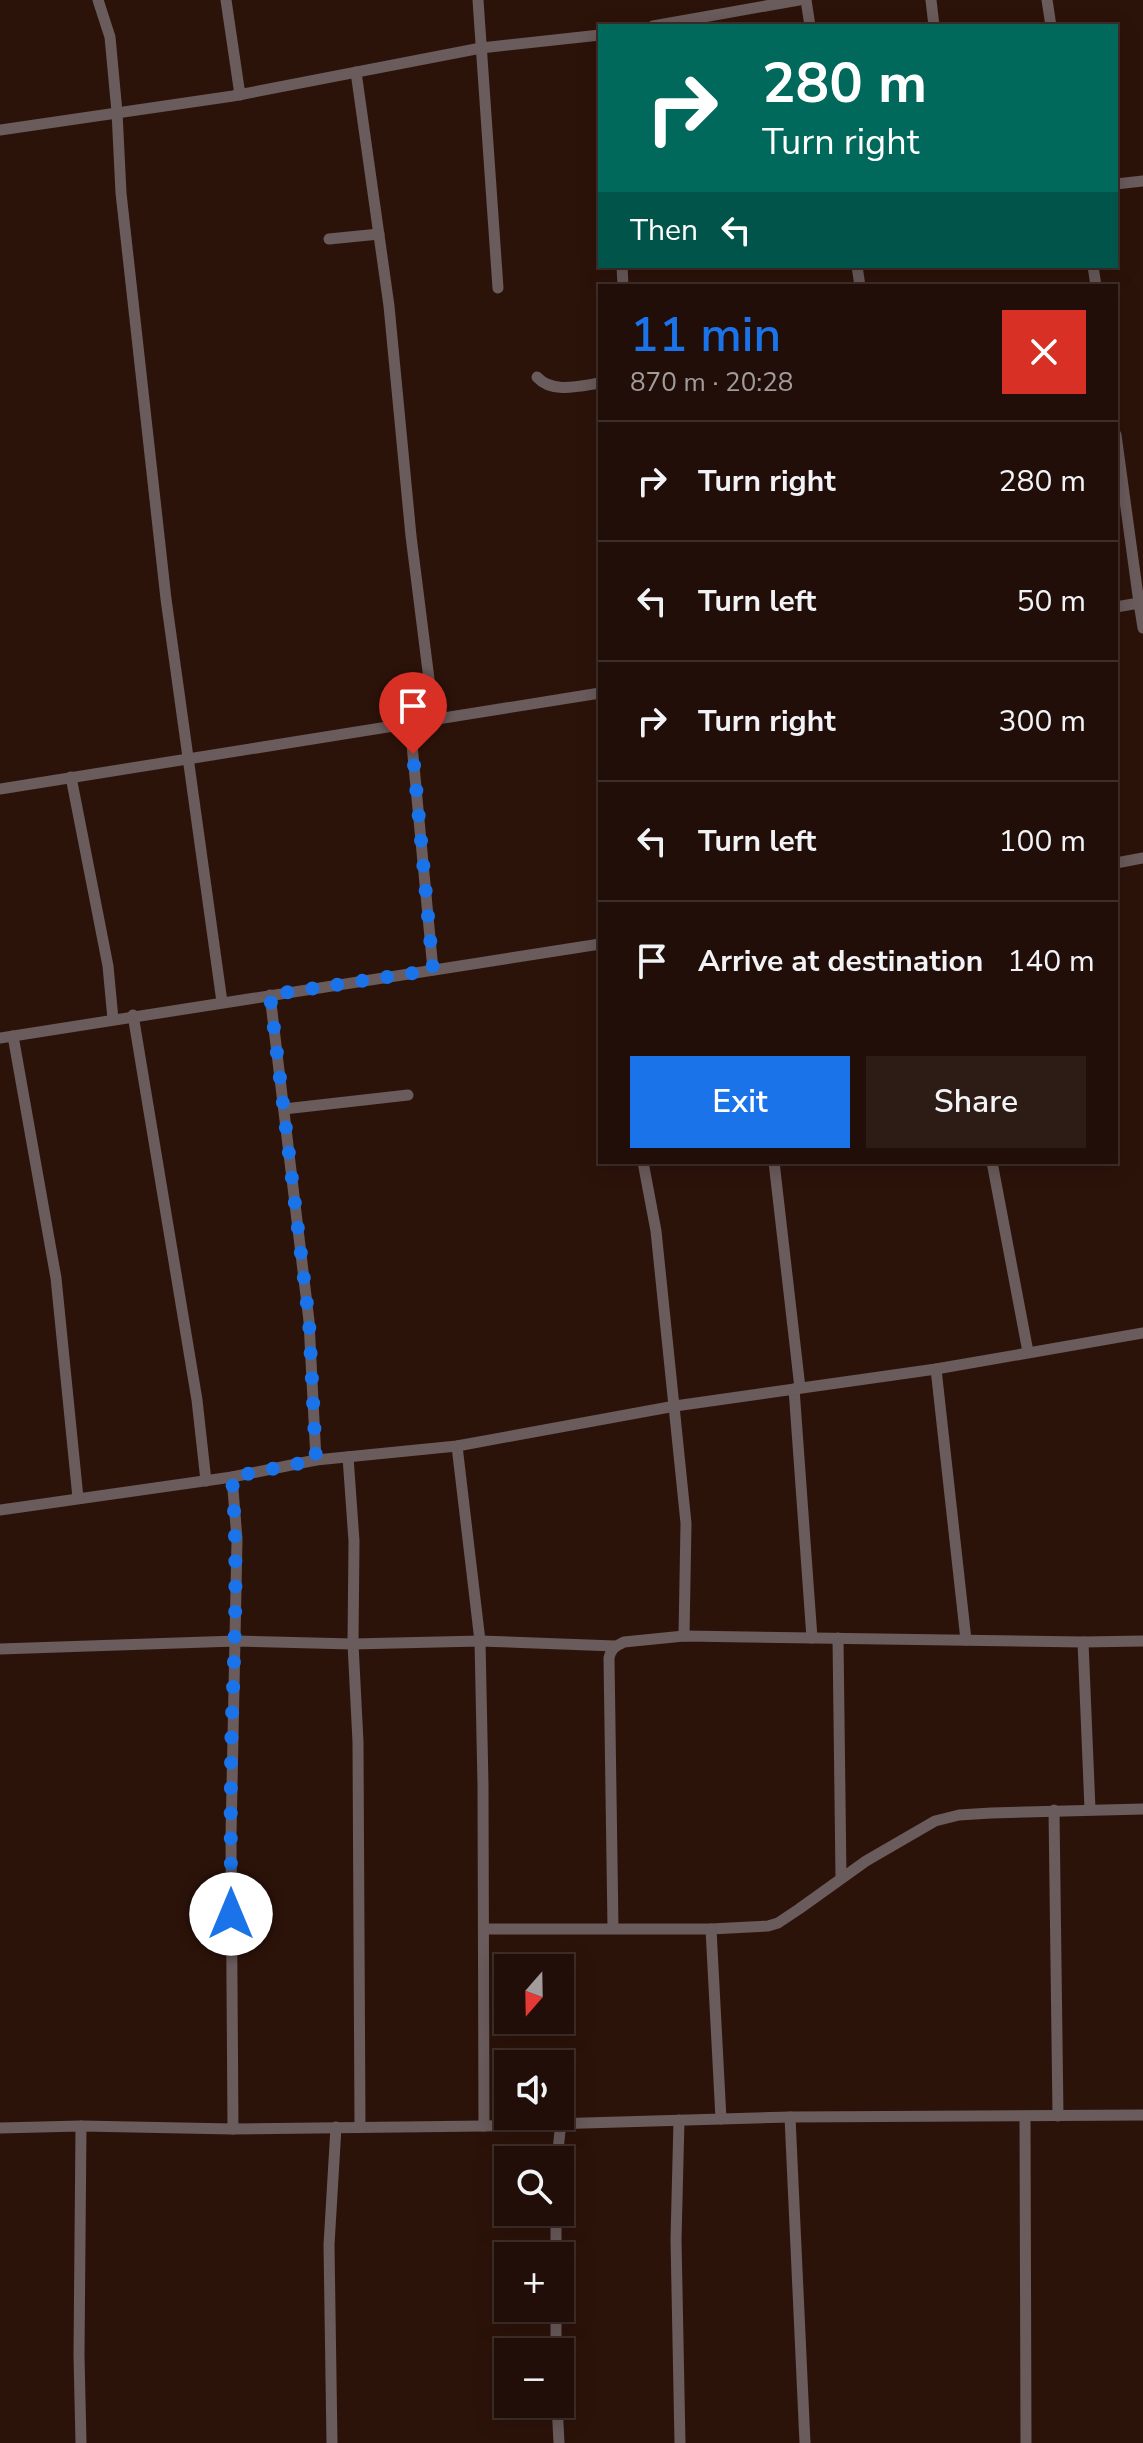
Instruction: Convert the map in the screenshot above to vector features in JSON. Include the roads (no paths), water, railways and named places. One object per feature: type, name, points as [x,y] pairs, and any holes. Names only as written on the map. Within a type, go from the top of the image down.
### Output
[{"type":"street","points":[[98,0],[110,37],[123,219],[166,599],[222,1002]]},
{"type":"street","points":[[226,0],[240,95]]},
{"type":"street","points":[[478,0],[498,288]]},
{"type":"street","points":[[664,24],[799,0]]},
{"type":"street","points":[[806,0],[810,24]]},
{"type":"street","points":[[931,0],[934,24]]},
{"type":"street","points":[[1047,0],[1051,24]]},
{"type":"street","points":[[0,130],[240,95],[481,48],[598,35]]},
{"type":"street","points":[[356,72],[389,306],[411,536],[434,719]]},
{"type":"street","points":[[1118,184],[1143,181]]},
{"type":"street","points":[[329,239],[379,234]]},
{"type":"street","points":[[537,377],[547,385],[556,387],[598,383]]},
{"type":"street","points":[[1118,448],[1143,628]]},
{"type":"street","points":[[1118,607],[1141,603]]},
{"type":"street","points":[[0,789],[598,693]]},
{"type":"street","points":[[410,723],[433,970]]},
{"type":"street","points":[[71,777],[108,966],[113,1019]]},
{"type":"street","points":[[1118,863],[1143,858]]},
{"type":"street","points":[[0,1038],[598,944]]},
{"type":"street","points":[[270,995],[309,1321],[316,1460]]},
{"type":"street","points":[[133,1015],[197,1400],[206,1481]]},
{"type":"street","points":[[13,1036],[56,1278],[78,1498]]},
{"type":"street","points":[[284,1109],[408,1095]]},
{"type":"street","points":[[643,1164],[656,1231],[686,1523],[684,1636]]},
{"type":"street","points":[[774,1164],[797,1388],[812,1638]]},
{"type":"street","points":[[992,1164],[1028,1352]]},
{"type":"street","points":[[0,1510],[232,1477],[316,1460],[457,1446],[675,1406],[936,1369],[1143,1333]]},
{"type":"street","points":[[936,1369],[966,1640]]},
{"type":"street","points":[[457,1446],[480,1641],[484,2126]]},
{"type":"street","points":[[348,1457],[354,1541],[353,1644],[358,1742],[360,2127]]},
{"type":"street","points":[[232,1477],[237,1539],[231,1836],[233,2129]]},
{"type":"street","points":[[0,1649],[236,1641],[353,1644],[480,1641],[615,1646],[624,1642],[684,1636],[1143,1641]]},
{"type":"street","points":[[838,1638],[841,1878]]},
{"type":"street","points":[[1083,1642],[1090,1809]]},
{"type":"street","points":[[613,1928],[609,1658],[615,1646]]},
{"type":"street","points":[[484,1929],[760,1928],[778,1923],[841,1878],[935,1821],[959,1815],[1143,1809]]},
{"type":"street","points":[[1054,1810],[1058,2116]]},
{"type":"street","points":[[711,1929],[721,2119]]},
{"type":"street","points":[[574,2123],[790,2117],[1143,2115]]},
{"type":"street","points":[[1025,2116],[1026,2443]]},
{"type":"street","points":[[790,2117],[805,2443]]},
{"type":"street","points":[[679,2120],[676,2239],[680,2443]]},
{"type":"street","points":[[81,2126],[81,2443]]},
{"type":"street","points":[[0,2128],[494,2126]]},
{"type":"street","points":[[332,2443],[329,2245],[336,2127]]},
{"type":"street","points":[[558,2418],[559,2443]]}]
